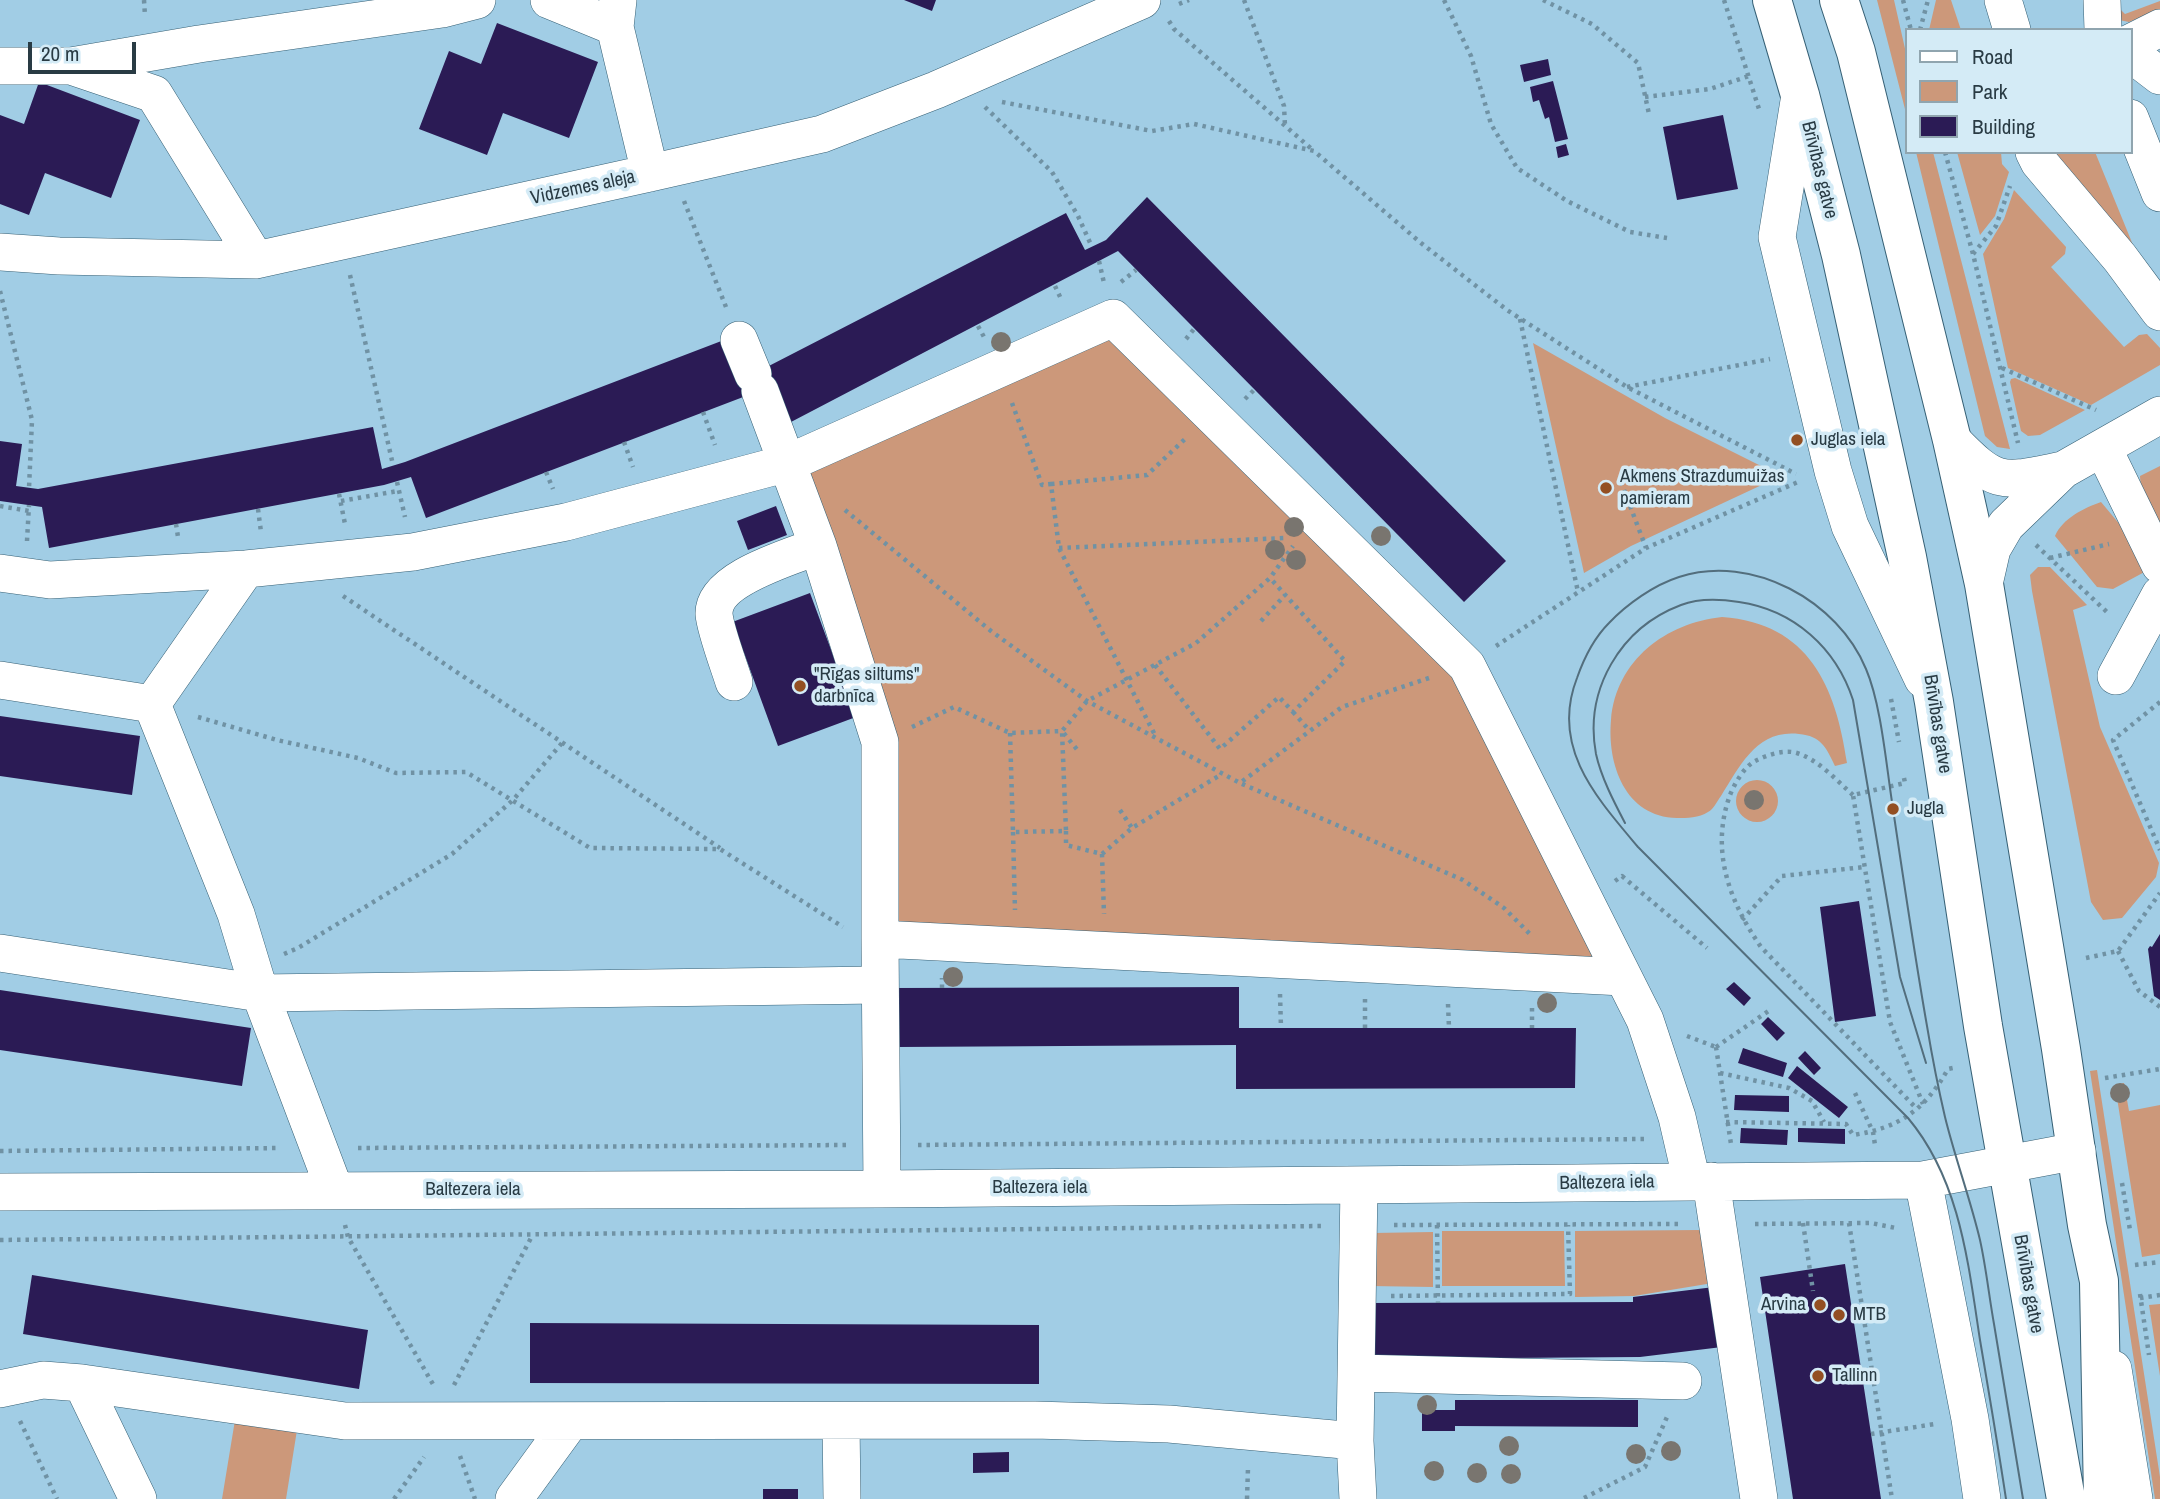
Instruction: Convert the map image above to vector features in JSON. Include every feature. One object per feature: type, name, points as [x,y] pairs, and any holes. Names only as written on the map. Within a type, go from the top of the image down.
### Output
[{"type":"highway","name":"Brīvības gatve","points":[[1772,0],[1800,95],[1841,255],[1877,411],[1934,702],[1983,1026],[2066,1499]]},
{"type":"highway","points":[[1839,0],[1856,52],[1952,440],[1984,584],[2087,1224],[2099,1281],[2103,1499]]},
{"type":"street","points":[[0,66],[71,66],[199,44],[442,9],[477,0]]},
{"type":"street","points":[[549,0],[617,14],[661,171]]},
{"type":"street","points":[[2003,0],[2011,28]]},
{"type":"street","points":[[2102,0],[2103,28]]},
{"type":"street","name":"Vidzemes aleja","points":[[0,252],[59,256],[256,260],[661,171],[822,134],[936,90],[1142,1]]},
{"type":"street","points":[[2132,42],[2160,28]]},
{"type":"street","points":[[2132,55],[2160,76]]},
{"type":"street","points":[[71,66],[154,94],[256,260]]},
{"type":"street","points":[[1800,95],[1777,237],[1833,471],[1850,526],[1934,702]]},
{"type":"street","points":[[2132,123],[2160,193]]},
{"type":"street","points":[[2035,154],[2157,299]]},
{"type":"street","points":[[0,573],[50,580],[246,569],[412,552],[566,522],[788,463],[1114,318],[1211,414],[1314,533],[1467,666],[1645,1020],[1682,1139],[1717,1224],[1759,1499]]},
{"type":"street","points":[[739,340],[818,546],[880,742],[882,1189]]},
{"type":"street","points":[[1984,584],[1992,549],[2006,525],[2063,470],[2160,415]]},
{"type":"street","points":[[1952,440],[1975,464],[1993,475],[2011,479],[2063,470]]},
{"type":"street","points":[[2103,448],[2153,550]]},
{"type":"street","points":[[734,682],[714,613],[719,597],[736,580],[818,546]]},
{"type":"street","points":[[152,704],[246,569]]},
{"type":"street","points":[[2116,676],[2160,595]]},
{"type":"street","points":[[0,680],[152,704]]},
{"type":"street","points":[[152,704],[236,914],[257,981],[335,1191]]},
{"type":"street","points":[[880,939],[1623,977]]},
{"type":"street","points":[[0,953],[257,981],[880,985]]},
{"type":"street","name":"Baltezera iela","points":[[0,1192],[882,1189],[1923,1180],[2077,1151]]},
{"type":"street","points":[[1923,1180],[1970,1419],[1982,1499]]},
{"type":"street","points":[[1358,1499],[1356,1441],[1359,1185]]},
{"type":"street","points":[[2099,1281],[2134,1499]]},
{"type":"street","points":[[1357,1373],[1683,1381]]},
{"type":"street","points":[[3,1389],[43,1380],[82,1383],[345,1421],[442,1413],[569,1422],[1035,1420],[1169,1424],[1356,1441]]},
{"type":"street","points":[[82,1383],[138,1499]]},
{"type":"street","points":[[841,1421],[842,1499]]},
{"type":"street","points":[[514,1499],[569,1422]]},
{"type":"path","points":[[1244,0],[1284,106],[1285,127]]},
{"type":"path","points":[[1444,0],[1471,56],[1491,124],[1517,168],[1567,201],[1630,232],[1667,238]]},
{"type":"path","points":[[1543,0],[1592,24],[1639,63],[1648,114]]},
{"type":"path","points":[[1903,0],[1910,28]]},
{"type":"path","points":[[1921,28],[1928,0]]},
{"type":"path","points":[[1142,1],[1161,11],[1174,29],[1422,243],[1520,319],[1626,387],[1806,479],[1646,548],[1467,666],[1342,707],[1240,783]]},
{"type":"path","points":[[1645,97],[1710,89],[1749,76]]},
{"type":"path","points":[[936,90],[974,96],[1052,172],[1078,216],[1092,247]]},
{"type":"path","points":[[1001,101],[1152,131],[1194,124],[1314,151]]},
{"type":"path","points":[[1946,154],[1973,254],[2020,453]]},
{"type":"path","points":[[1973,254],[1996,226],[2012,182],[2033,154]]},
{"type":"path","points":[[661,171],[739,340]]},
{"type":"path","points":[[342,240],[394,465]]},
{"type":"path","points":[[0,291],[32,420],[30,488]]},
{"type":"path","points":[[1520,319],[1578,592]]},
{"type":"path","points":[[1626,387],[1804,352]]},
{"type":"path","points":[[1000,368],[1042,485],[1147,475],[1211,414]]},
{"type":"path","points":[[2001,368],[2099,411]]},
{"type":"path","points":[[1621,482],[1646,548]]},
{"type":"path","points":[[1051,484],[1059,548],[1156,738]]},
{"type":"path","points":[[341,501],[399,491]]},
{"type":"path","points":[[0,506],[29,511]]},
{"type":"path","points":[[842,507],[992,631],[1087,701],[1240,783],[1463,880],[1504,908],[1572,975]]},
{"type":"path","points":[[1059,548],[1314,533]]},
{"type":"path","points":[[1102,854],[1066,845],[1062,731],[1087,701],[1196,643],[1270,578],[1314,533]]},
{"type":"path","points":[[2036,545],[2136,640]]},
{"type":"path","points":[[2049,558],[2153,550]]},
{"type":"path","points":[[316,562],[324,584],[720,849],[856,936],[880,939]]},
{"type":"path","points":[[1270,578],[1345,660],[1293,712]]},
{"type":"path","points":[[1261,621],[1285,595]]},
{"type":"path","points":[[1155,665],[1220,748],[1279,696],[1310,731]]},
{"type":"path","points":[[2160,702],[2113,740],[2160,849]]},
{"type":"path","points":[[152,704],[278,740],[358,758],[396,773],[466,772],[590,848],[720,849]]},
{"type":"path","points":[[880,742],[954,707],[1010,733],[1062,731]]},
{"type":"path","points":[[1062,731],[1079,752]]},
{"type":"path","points":[[1010,733],[1016,946]]},
{"type":"path","points":[[257,981],[298,948],[452,854],[513,800],[562,743]]},
{"type":"path","points":[[1917,1109],[1761,947],[1742,920],[1729,885],[1720,840],[1725,808],[1734,786],[1750,764],[1769,754],[1795,752],[1815,762],[1853,795],[1890,1022],[1923,1104]]},
{"type":"path","points":[[1102,854],[1132,828],[1223,774]]},
{"type":"path","points":[[1853,795],[1905,783]]},
{"type":"path","points":[[1120,810],[1132,828]]},
{"type":"path","points":[[1013,832],[1066,831]]},
{"type":"path","points":[[1102,854],[1105,949]]},
{"type":"path","points":[[1742,920],[1782,876],[1864,867]]},
{"type":"path","points":[[1584,899],[1622,876],[1707,948]]},
{"type":"path","points":[[2086,958],[2118,951],[2160,893]]},
{"type":"path","points":[[2118,951],[2139,991],[2160,1007]]},
{"type":"path","points":[[1731,1147],[1716,1046],[1770,1010]]},
{"type":"path","points":[[1726,1122],[1846,1124],[1853,1135],[1873,1132],[1908,1118],[1923,1104],[1948,1069]]},
{"type":"path","points":[[2105,1078],[2160,1069]]},
{"type":"path","points":[[1720,1073],[1789,1088],[1812,1101],[1824,1123]]},
{"type":"path","points":[[1855,1093],[1873,1132],[1877,1153]]},
{"type":"path","points":[[0,1151],[1682,1139]]},
{"type":"path","points":[[335,1191],[348,1237],[442,1413]]},
{"type":"path","points":[[1803,1223],[1813,1291]]},
{"type":"path","points":[[1849,1223],[1892,1499]]},
{"type":"path","points":[[0,1240],[1360,1225],[1871,1223]]},
{"type":"path","points":[[1437,1225],[1438,1303]]},
{"type":"path","points":[[1569,1225],[1569,1302]]},
{"type":"path","points":[[394,1499],[430,1449],[442,1413],[533,1236]]},
{"type":"path","points":[[2135,1265],[2160,1262]]},
{"type":"path","points":[[1358,1296],[1570,1294]]},
{"type":"path","points":[[2140,1298],[2160,1295]]},
{"type":"path","points":[[1584,1498],[1644,1467],[1683,1381]]},
{"type":"path","points":[[3,1389],[57,1499]]},
{"type":"path","points":[[1871,1434],[1928,1425]]},
{"type":"green space","points":[[1877,0],[1894,0],[1904,44],[1904,105]]},
{"type":"green space","points":[[1936,0],[1951,0],[1960,28],[1929,28]]},
{"type":"green space","points":[[2160,1],[2160,9],[2129,22],[2119,20],[2120,9],[2125,14]]},
{"type":"green space","points":[[1916,154],[1934,154],[2010,449],[1997,447],[1985,436]]},
{"type":"green space","points":[[1958,154],[2001,154],[2002,164],[2009,172],[1995,216],[1980,235]]},
{"type":"green space","points":[[2043,154],[2096,154],[2133,245]]},
{"type":"green space","points":[[2014,190],[2066,247],[2065,254],[2051,267],[2124,347],[2139,335],[2147,334],[2160,348],[2160,365],[2091,405],[2008,368],[1983,254],[2004,219]]},
{"type":"green space","points":[[1110,332],[1455,669],[1604,963],[893,929],[889,734],[801,466]]},
{"type":"green space","points":[[1533,343],[1665,418],[1781,476],[1631,546],[1584,573]]},
{"type":"green space","points":[[2015,378],[2085,410],[2040,435],[2028,436],[2021,431],[2010,382]]},
{"type":"green space","points":[[2160,466],[2160,523],[2141,490],[2140,476]]},
{"type":"green space","points":[[2101,502],[2132,539],[2150,569],[2113,589],[2097,587],[2055,536],[2069,519]]},
{"type":"green space","points":[[2038,567],[2050,567],[2087,605],[2073,610],[2100,727],[2159,863],[2156,877],[2122,918],[2103,920],[2091,902],[2032,591],[2030,575]]},
{"type":"green space","points":[[1722,617],[1752,622],[1777,632],[1797,646],[1813,664],[1826,685],[1835,709],[1847,763],[1835,766],[1825,748],[1813,737],[1784,734],[1772,737],[1751,752],[1710,811],[1689,818],[1659,815],[1632,798],[1616,770],[1611,737],[1615,699],[1623,679],[1647,648],[1682,627]]},
{"type":"green space","points":[[1757,780],[1772,786],[1778,801],[1772,816],[1757,822],[1742,816],[1736,801],[1742,786]]},
{"type":"green space","points":[[2097,1070],[2160,1477],[2160,1499],[2155,1499],[2090,1071]]},
{"type":"green space","points":[[2124,1083],[2129,1111],[2160,1105],[2160,1254],[2142,1257],[2115,1085]]},
{"type":"green space","points":[[1701,1230],[1719,1282],[1634,1296],[1575,1297],[1575,1231]]},
{"type":"green space","points":[[1442,1231],[1564,1231],[1565,1286],[1442,1286]]},
{"type":"green space","points":[[1433,1232],[1433,1287],[1370,1286],[1373,1233]]},
{"type":"green space","points":[[2160,1304],[2160,1376],[2149,1305]]},
{"type":"green space","points":[[235,1420],[297,1430],[286,1499],[222,1499]]},
{"type":"building","points":[[904,0],[936,0],[932,11]]},
{"type":"building","points":[[497,23],[598,62],[569,138],[503,113],[487,155],[419,129],[449,51],[481,64]]},
{"type":"building","points":[[1548,59],[1551,75],[1524,82],[1520,65]]},
{"type":"building","points":[[1553,81],[1568,139],[1555,142],[1549,117],[1545,119],[1539,100],[1533,102],[1530,87]]},
{"type":"building","points":[[39,82],[140,120],[111,198],[45,173],[29,215],[0,204],[0,115],[24,124]]},
{"type":"building","points":[[1723,115],[1738,189],[1677,200],[1663,127]]},
{"type":"building","points":[[1566,144],[1569,155],[1558,158],[1556,147]]},
{"type":"building","points":[[1147,197],[1506,561],[1464,602],[1118,251],[791,422],[772,386],[426,518],[411,477],[384,485],[49,548],[42,507],[0,501],[0,441],[22,444],[16,486],[38,489],[373,427],[382,469],[724,340],[763,369],[1066,213],[1085,250],[1106,240]]},
{"type":"building","points":[[776,506],[787,535],[748,550],[737,521]]},
{"type":"building","name":"\"Rīgas siltums\" darbnīca","points":[[810,593],[856,717],[778,746],[744,653],[738,655],[727,624]]},
{"type":"building","points":[[0,716],[140,736],[132,795],[0,776]]},
{"type":"building","points":[[1859,901],[1876,1016],[1835,1022],[1820,907]]},
{"type":"building","points":[[2160,934],[2160,1000],[2154,996],[2148,949]]},
{"type":"building","points":[[1734,982],[1751,998],[1744,1006],[1726,989]]},
{"type":"building","points":[[1239,987],[1239,1028],[1576,1028],[1575,1088],[1236,1089],[1236,1045],[898,1047],[897,988]]},
{"type":"building","points":[[0,990],[251,1028],[242,1086],[0,1050]]},
{"type":"building","points":[[1768,1017],[1785,1033],[1777,1041],[1761,1024]]},
{"type":"building","points":[[1743,1048],[1787,1063],[1783,1077],[1738,1063]]},
{"type":"building","points":[[1805,1051],[1821,1068],[1814,1075],[1798,1058]]},
{"type":"building","points":[[1797,1066],[1848,1107],[1839,1118],[1788,1078]]},
{"type":"building","points":[[1735,1095],[1789,1096],[1789,1112],[1734,1110]]},
{"type":"building","points":[[1741,1128],[1788,1130],[1787,1145],[1740,1143]]},
{"type":"building","points":[[1798,1128],[1845,1129],[1845,1144],[1798,1142]]},
{"type":"building","name":"Tallinn","points":[[1845,1264],[1881,1499],[1793,1499],[1760,1277]]},
{"type":"building","points":[[32,1275],[368,1330],[359,1389],[23,1334]]},
{"type":"building","points":[[1714,1287],[1722,1347],[1640,1357],[1369,1359],[1369,1303],[1633,1302],[1633,1297]]},
{"type":"building","points":[[530,1323],[1039,1325],[1039,1384],[530,1383]]},
{"type":"building","points":[[1455,1400],[1638,1400],[1638,1427],[1455,1426],[1455,1431],[1422,1431],[1422,1410],[1455,1410]]},
{"type":"building","points":[[1009,1452],[1009,1472],[973,1473],[973,1453]]},
{"type":"building","points":[[763,1489],[798,1489],[798,1499],[763,1499]]},
{"type":"tram line","points":[[2006,1499],[1966,1252],[1950,1195],[1926,1142],[1908,1118],[1638,847],[1593,790],[1573,749],[1569,726],[1570,703],[1580,671],[1594,642],[1603,629],[1632,602],[1679,577],[1707,571],[1735,572],[1763,578],[1789,588],[1814,604],[1835,623],[1853,645],[1866,669],[1876,699],[1882,734],[1933,1060],[1945,1117],[1982,1250],[2023,1499]]},
{"type":"tram line","points":[[1625,823],[1601,772],[1594,730],[1602,685],[1611,664],[1624,645],[1659,615],[1681,605],[1710,600],[1759,606],[1778,613],[1810,634],[1836,664],[1853,700],[1900,977],[1926,1063]]},
{"type":"place","name":"Juglas iela","points":[[1797,440]]},
{"type":"place","name":"Akmens Strazdumuižas pamieram","points":[[1606,488]]},
{"type":"place","name":"\"Rīgas siltums\" darbnīca","points":[[800,686]]},
{"type":"place","name":"Jugla","points":[[1893,809]]},
{"type":"place","name":"Arvina","points":[[1820,1305]]},
{"type":"place","name":"MTB","points":[[1839,1315]]},
{"type":"place","name":"Tallinn","points":[[1818,1376]]}]
